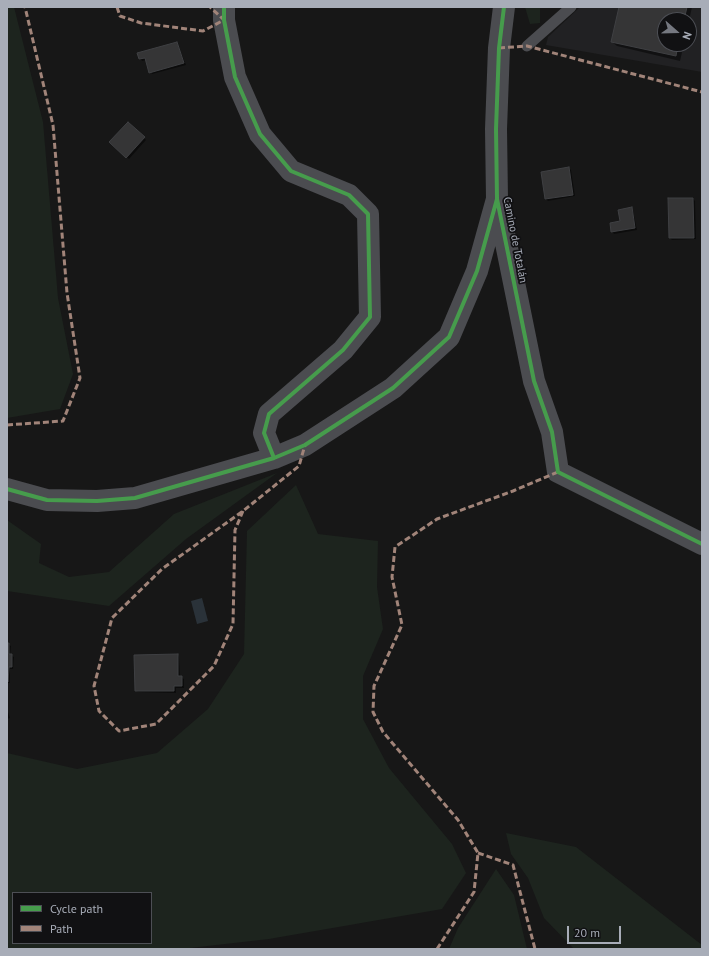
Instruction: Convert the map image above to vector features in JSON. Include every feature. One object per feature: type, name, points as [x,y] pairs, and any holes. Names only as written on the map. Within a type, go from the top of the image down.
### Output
[{"type":"street","points":[[224,7],[224,20],[235,77],[260,134],[291,172],[349,195],[368,214],[370,317],[343,350],[269,414],[264,432],[274,458]]},
{"type":"street","name":"Camino de Totalán","points":[[504,7],[498,48],[496,129],[497,199],[534,381],[552,432],[558,472],[702,544]]},
{"type":"street","points":[[7,489],[48,500],[97,501],[134,498],[274,458],[305,445],[393,388],[449,337],[477,271],[497,199]]},
{"type":"lane","points":[[527,46],[571,7]]},
{"type":"shaded area","points":[[7,7],[14,7],[43,122],[58,298],[73,374],[60,409],[7,418]]},
{"type":"shaded area","points":[[525,7],[540,7],[540,23],[530,24]]},
{"type":"shaded area","points":[[580,7],[702,7],[702,72],[546,45],[548,37]]},
{"type":"shaded area","points":[[277,473],[186,539],[109,606],[7,591],[7,520],[41,544],[39,563],[69,577],[109,572],[174,514]]},
{"type":"shaded area","points":[[296,485],[318,534],[378,541],[377,587],[383,629],[363,676],[363,719],[389,768],[452,844],[466,873],[442,909],[269,939],[181,949],[7,949],[7,753],[77,769],[157,753],[208,709],[244,654],[247,531]]},
{"type":"shaded area","points":[[202,598],[208,621],[197,624],[191,601]]},
{"type":"shaded area","points":[[506,833],[576,847],[702,945],[702,949],[574,949],[544,918],[528,878],[511,854]]},
{"type":"shaded area","points":[[496,869],[514,895],[527,949],[449,949],[458,928]]},
{"type":"building","points":[[619,7],[687,7],[686,12],[657,12],[657,52],[611,42]]},
{"type":"building","points":[[177,42],[184,63],[149,73],[145,58],[139,59],[137,53]]},
{"type":"building","points":[[657,52],[677,52],[676,56]]},
{"type":"building","points":[[128,122],[145,137],[126,158],[109,142]]},
{"type":"building","points":[[569,167],[573,195],[545,199],[541,172]]},
{"type":"building","points":[[668,198],[693,198],[694,238],[669,238]]},
{"type":"building","points":[[632,207],[635,228],[611,232],[610,223],[620,221],[618,210]]},
{"type":"building","points":[[7,643],[9,643],[9,654],[12,654],[12,667],[9,667],[8,682]]},
{"type":"building","points":[[178,654],[178,676],[182,676],[182,686],[174,686],[174,691],[135,691],[134,655]]},
{"type":"marked path","points":[[7,425],[63,421],[80,378],[67,293],[53,125],[25,7]]},
{"type":"marked path","points":[[117,7],[120,16],[141,23],[203,31],[224,20],[210,7]]},
{"type":"marked path","points":[[499,48],[527,46],[702,92]]},
{"type":"marked path","points":[[243,511],[235,530],[233,624],[214,666],[156,724],[119,731],[99,711],[94,686],[112,618],[162,569],[243,511],[299,466],[305,445]]},
{"type":"marked path","points":[[437,949],[474,892],[478,853],[458,820],[383,732],[373,712],[374,686],[402,625],[392,577],[395,547],[437,519],[513,491],[558,472]]},
{"type":"marked path","points":[[478,853],[513,865],[535,949]]},
{"type":"cycle path","points":[[224,7],[224,20],[235,77],[260,134],[291,171],[349,195],[368,214],[370,317],[343,350],[269,414],[264,433],[274,458]]},
{"type":"cycle path","points":[[504,7],[499,48],[496,129],[497,199],[534,381],[552,432],[558,472],[702,544]]},
{"type":"cycle path","points":[[7,489],[47,500],[97,501],[135,498],[274,458],[305,445],[393,388],[449,337],[477,271],[497,199]]}]
